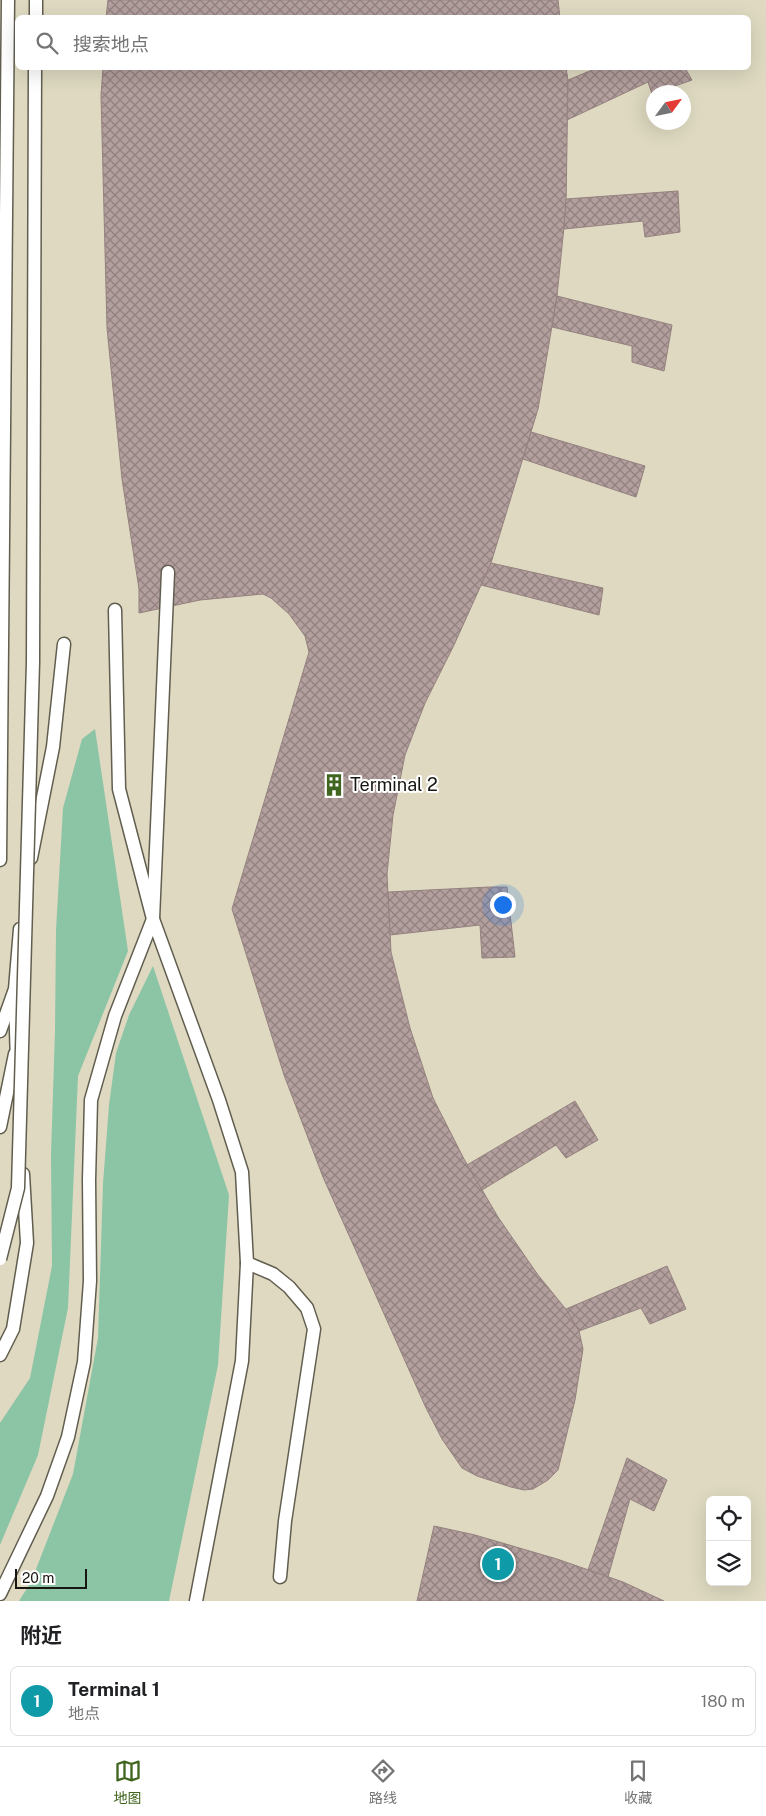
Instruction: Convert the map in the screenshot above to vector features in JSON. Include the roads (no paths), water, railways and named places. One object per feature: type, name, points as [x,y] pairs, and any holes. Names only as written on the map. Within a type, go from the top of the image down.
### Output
[{"type":"lane","points":[[0,860],[8,0]]},
{"type":"lane","points":[[36,0],[36,15]]},
{"type":"lane","points":[[0,1259],[18,1188],[33,662],[35,70]]},
{"type":"lane","points":[[0,1594],[47,1496],[68,1437],[84,1362],[90,1281],[89,1180],[91,1100],[115,1016],[153,919],[168,572]]},
{"type":"lane","points":[[115,610],[119,789],[153,919],[219,1100],[242,1172],[248,1263],[242,1361],[196,1601]]},
{"type":"lane","points":[[0,1355],[12,1329],[27,1243],[16,1048],[15,989],[21,915],[53,748],[64,644]]},
{"type":"lane","points":[[0,1031],[15,989]]},
{"type":"lane","points":[[0,1127],[16,1048]]},
{"type":"lane","points":[[248,1263],[273,1274],[289,1287],[307,1308],[314,1329],[285,1521],[280,1577]]},
{"type":"place","name":"Terminal 2","points":[[334,785]]},
{"type":"place","name":"Terminal 1","points":[[498,1564]]}]
